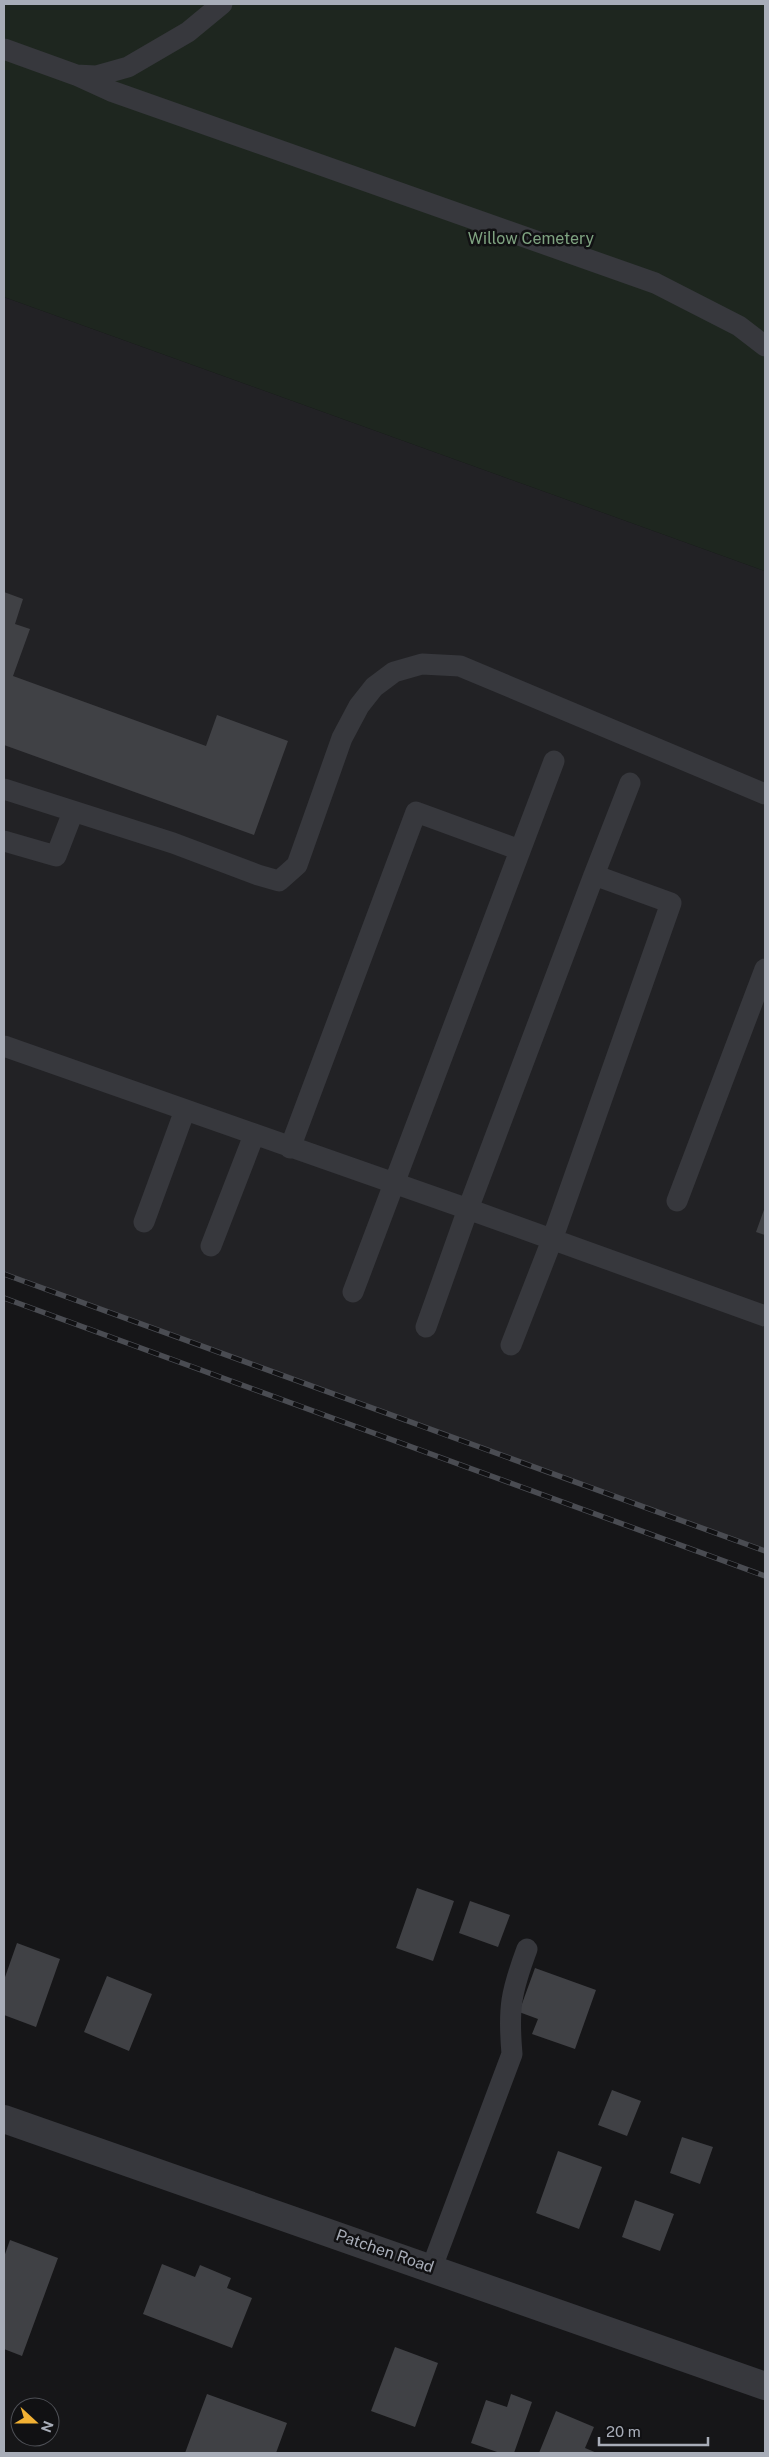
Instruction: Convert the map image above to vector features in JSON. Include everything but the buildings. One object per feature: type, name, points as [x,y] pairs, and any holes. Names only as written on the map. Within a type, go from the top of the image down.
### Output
[{"type":"street","name":"Patchen Road","points":[[4,2118],[432,2267],[765,2386]]},
{"type":"lane","points":[[76,75],[96,76],[128,67],[188,32],[222,4]]},
{"type":"lane","points":[[4,49],[76,75],[120,94],[655,283],[739,326],[765,346]]},
{"type":"lane","points":[[4,789],[173,843],[279,881],[297,865],[342,738],[359,706],[374,687],[394,672],[422,664],[460,666],[765,794]]},
{"type":"lane","points":[[353,1292],[396,1183],[554,761]]},
{"type":"lane","points":[[426,1328],[468,1209],[630,783]]},
{"type":"lane","points":[[4,841],[56,856],[73,812]]},
{"type":"lane","points":[[290,1148],[416,812],[520,850]]},
{"type":"lane","points":[[511,1345],[552,1240],[671,904],[594,875]]},
{"type":"lane","points":[[677,1201],[765,969]]},
{"type":"lane","points":[[4,1046],[290,1148],[396,1183],[765,1316]]},
{"type":"lane","points":[[144,1222],[185,1110]]},
{"type":"lane","points":[[211,1246],[254,1135]]},
{"type":"lane","points":[[432,2267],[512,2054],[509,2019],[513,1988],[527,1949]]},
{"type":"shaded area","points":[[4,297],[765,571],[765,1552],[4,1275]]},
{"type":"green space","name":"Willow Cemetery","points":[[4,4],[765,4],[765,571],[4,297]]},
{"type":"railway","points":[[4,1274],[765,1551]]},
{"type":"railway","points":[[4,1298],[765,1576]]}]
